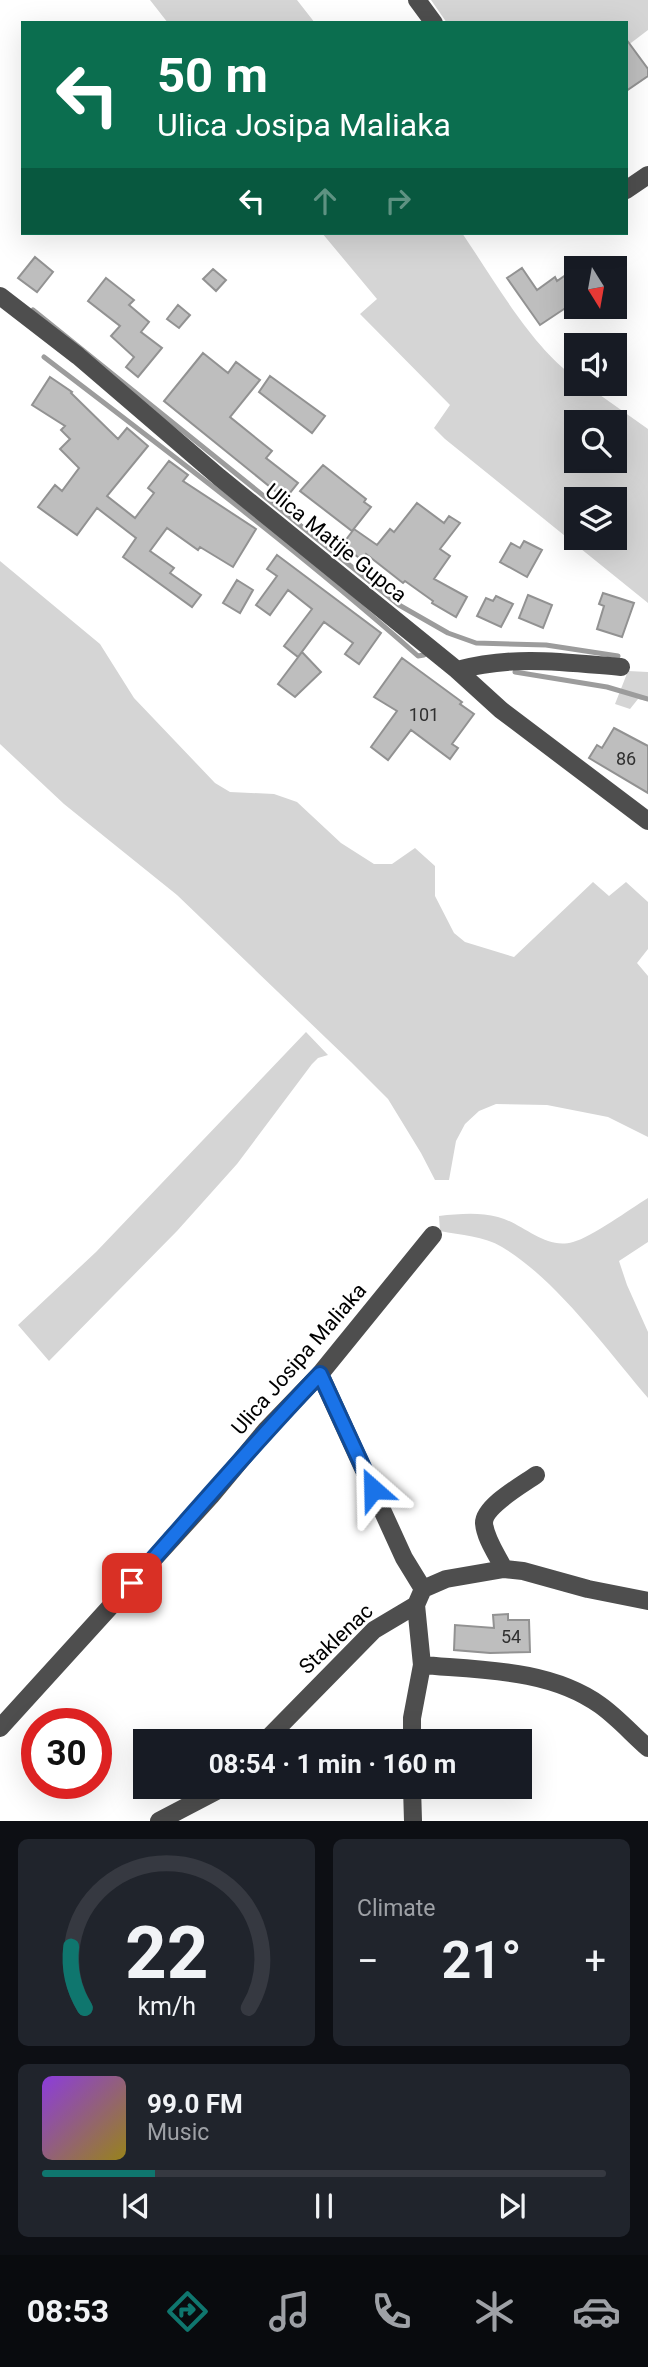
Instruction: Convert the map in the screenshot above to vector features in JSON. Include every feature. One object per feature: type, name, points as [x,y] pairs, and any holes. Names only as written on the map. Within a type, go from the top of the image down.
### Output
[{"type":"street","points":[[417,0],[433,21]]},
{"type":"street","points":[[628,189],[648,175]]},
{"type":"street","name":"Ulica Matije Gupca","points":[[0,296],[78,356],[219,477],[457,670],[501,710],[648,821]]},
{"type":"street","points":[[457,670],[484,664],[528,660],[621,667]]},
{"type":"street","name":"Ulica Josipa Maliaka","points":[[0,1728],[211,1496],[266,1430],[320,1374],[433,1235]]},
{"type":"street","points":[[320,1374],[404,1558],[419,1597],[422,1665],[412,1729]]},
{"type":"street","points":[[504,1569],[487,1534],[484,1521],[487,1510],[536,1475]]},
{"type":"street","name":"Staklenac","points":[[277,1729],[374,1630],[446,1578],[504,1569],[523,1571],[588,1589],[648,1601]]},
{"type":"street","points":[[422,1665],[533,1677],[568,1687],[599,1704],[648,1748]]},
{"type":"street","points":[[159,1821],[201,1799]]},
{"type":"street","points":[[412,1799],[413,1821]]},
{"type":"shaded area","points":[[150,0],[297,0],[313,21],[166,21]]},
{"type":"shaded area","points":[[431,0],[648,0],[648,30],[628,45],[628,21],[446,21]]},
{"type":"shaded area","points":[[324,235],[463,235],[529,331],[564,368],[564,396],[601,396],[621,410],[564,410],[564,473],[627,473],[627,414],[648,429],[648,603],[582,550],[627,550],[627,487],[564,487],[564,535],[434,428],[450,405],[360,314],[377,299]]},
{"type":"shaded area","points":[[0,561],[100,644],[134,698],[215,783],[230,792],[274,794],[297,802],[341,843],[374,864],[392,864],[415,848],[435,866],[435,896],[454,933],[465,942],[514,957],[593,882],[609,896],[626,882],[648,902],[648,949],[637,963],[648,976],[648,1137],[608,1117],[547,1105],[496,1104],[479,1111],[465,1124],[456,1141],[449,1180],[435,1180],[388,1099],[177,895],[64,804],[0,744]]},
{"type":"shaded area","points":[[628,671],[648,672],[648,701],[638,699],[630,709],[615,704]]},
{"type":"shaded area","points":[[306,1032],[328,1055],[318,1058],[312,1064],[237,1164],[177,1231],[49,1361],[18,1325],[96,1252]]},
{"type":"shaded area","points":[[648,1198],[648,1242],[619,1261],[648,1332],[648,1398],[580,1316],[522,1260],[488,1240],[440,1231],[439,1216],[483,1214],[508,1220],[544,1239],[563,1244],[581,1239],[600,1229]]},
{"type":"building","points":[[628,42],[648,69],[648,76],[628,90]]},
{"type":"building","points":[[35,257],[53,272],[37,292],[18,278]]},
{"type":"building","points":[[522,268],[537,290],[555,277],[557,281],[564,276],[564,309],[540,325],[507,278]]},
{"type":"building","points":[[213,269],[226,280],[216,291],[203,279]]},
{"type":"building","points":[[106,278],[134,300],[129,305],[149,322],[141,332],[162,348],[138,377],[126,367],[134,357],[111,336],[120,326],[88,301]]},
{"type":"building","points":[[178,305],[190,315],[179,328],[167,319]]},
{"type":"building","points":[[203,353],[228,373],[236,362],[260,380],[230,417],[272,451],[266,458],[298,483],[285,499],[164,401]]},
{"type":"building","points":[[270,376],[325,416],[312,433],[259,392]]},
{"type":"building","points":[[50,377],[72,392],[118,439],[127,428],[148,446],[107,496],[135,518],[154,493],[148,488],[169,461],[188,475],[183,481],[256,529],[233,567],[200,547],[198,550],[167,528],[150,551],[174,568],[170,573],[201,595],[192,607],[123,557],[136,538],[97,508],[77,535],[38,507],[55,485],[62,491],[79,468],[60,449],[70,439],[61,430],[65,426],[32,405]]},
{"type":"building","points":[[323,465],[366,499],[364,502],[371,507],[352,531],[300,491]]},
{"type":"building","points":[[417,503],[444,523],[449,516],[460,523],[440,549],[450,556],[434,579],[467,597],[456,617],[432,603],[433,601],[405,581],[403,583],[366,554],[362,560],[342,545],[354,529],[377,545],[390,529],[394,532]]},
{"type":"building","points":[[524,541],[542,550],[527,577],[500,562],[511,543],[520,548]]},
{"type":"building","points":[[277,555],[381,633],[359,664],[345,654],[353,643],[324,622],[298,657],[284,646],[312,609],[288,590],[270,615],[256,605],[277,576],[267,569]]},
{"type":"building","points":[[237,580],[253,590],[240,613],[223,603]]},
{"type":"building","points":[[603,593],[634,603],[622,637],[597,629],[604,606],[599,604]]},
{"type":"building","points":[[528,595],[552,605],[543,628],[519,618]]},
{"type":"building","points":[[496,596],[513,604],[501,627],[477,616],[486,598],[493,601]]},
{"type":"building","points":[[302,652],[321,672],[295,697],[278,684]]},
{"type":"building","points":[[402,658],[462,702],[460,704],[474,714],[452,744],[458,748],[450,759],[411,730],[388,760],[371,747],[397,711],[374,697]]},
{"type":"building","points":[[614,728],[648,746],[648,793],[589,758],[597,745],[602,748]]},
{"type":"building","points":[[508,1614],[508,1620],[529,1620],[530,1652],[454,1650],[455,1625],[494,1628],[493,1615]]},
{"type":"waterway","points":[[33,310],[399,605],[448,633],[476,643],[546,645],[618,656],[616,660]]},
{"type":"waterway","points":[[44,357],[280,540],[418,656],[424,655]]},
{"type":"waterway","points":[[515,672],[607,687],[648,699]]},
{"type":"route","points":[[132,1583],[211,1496],[266,1430],[320,1374],[373,1489]]}]
